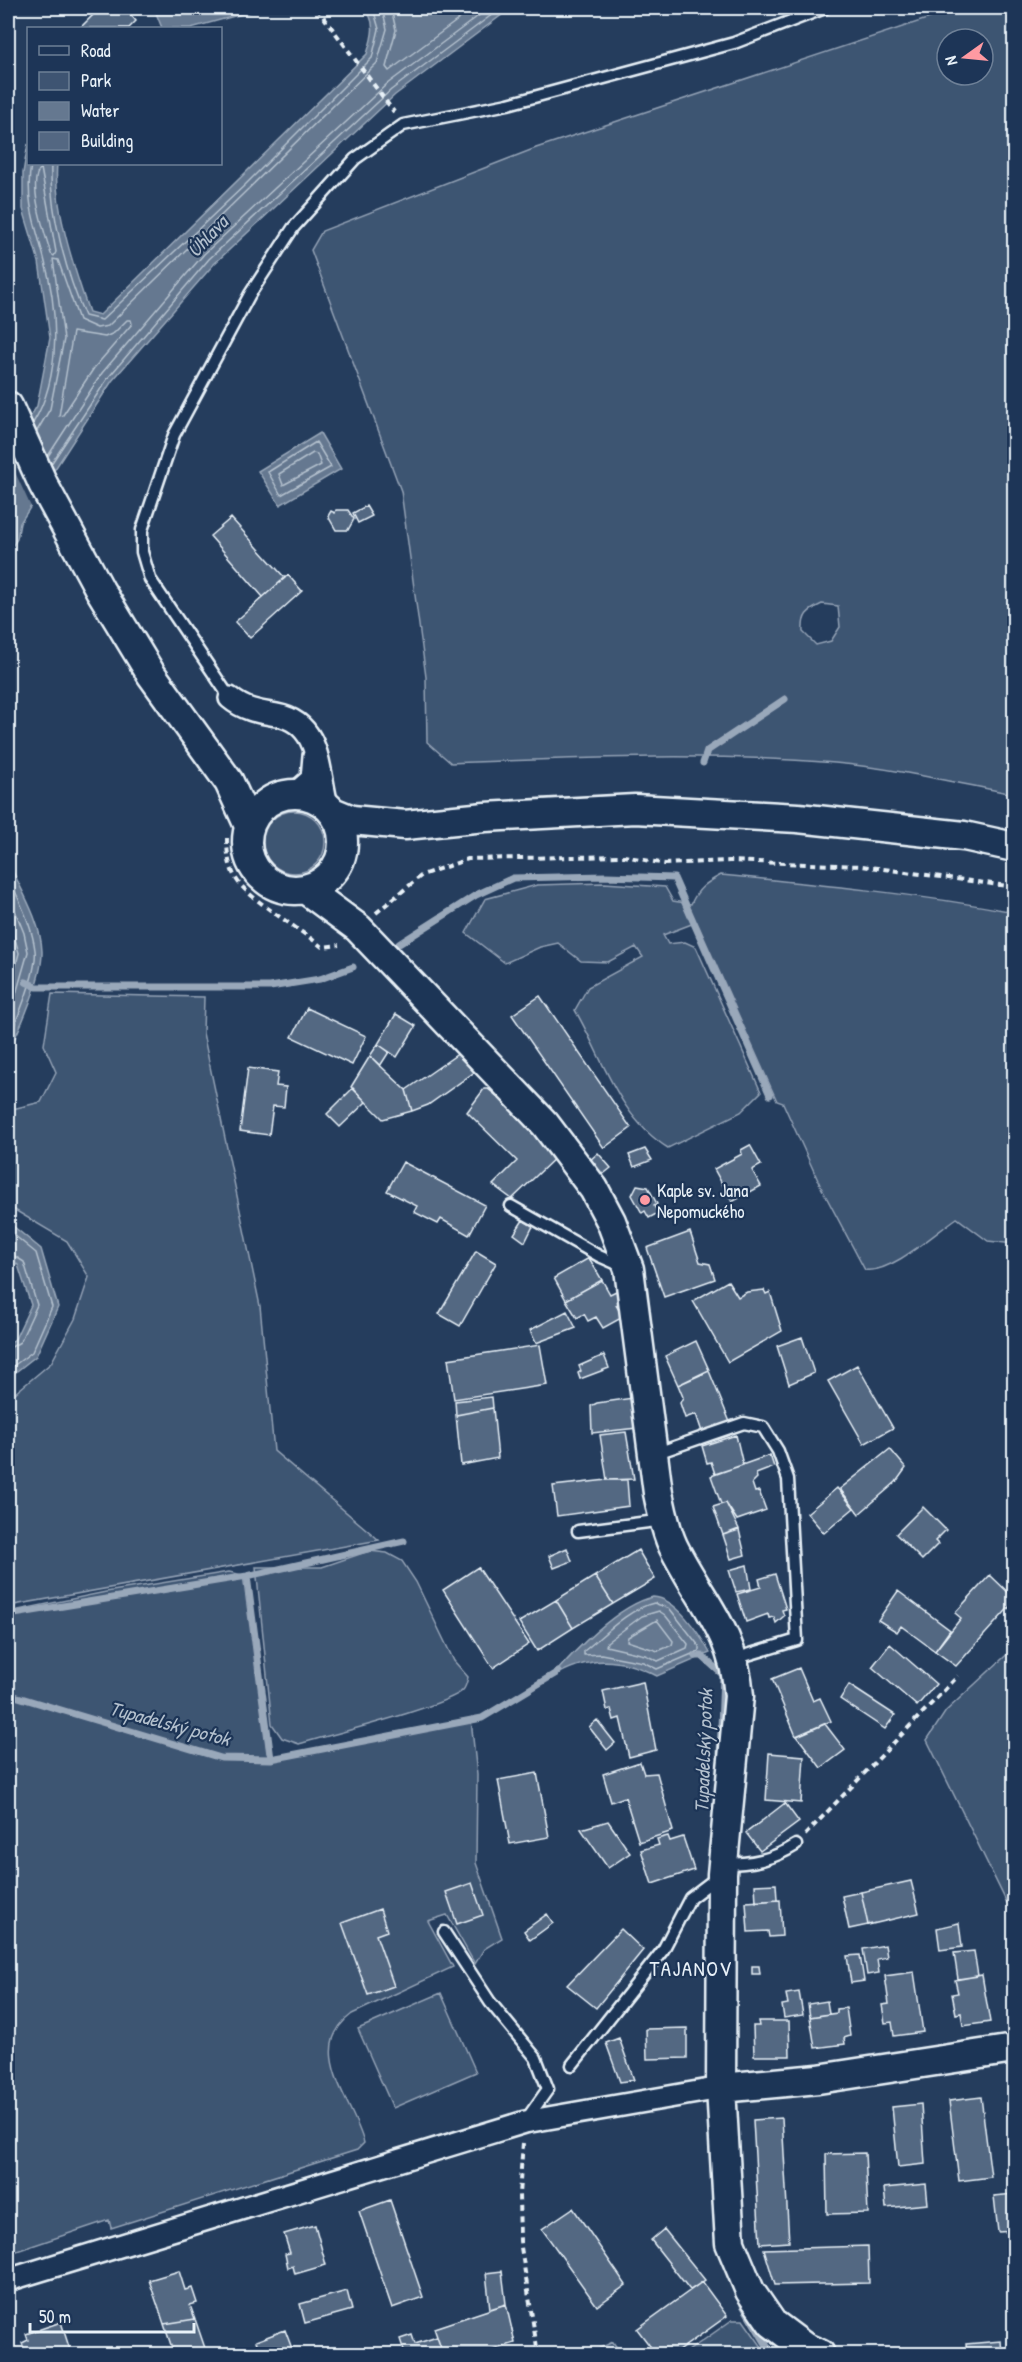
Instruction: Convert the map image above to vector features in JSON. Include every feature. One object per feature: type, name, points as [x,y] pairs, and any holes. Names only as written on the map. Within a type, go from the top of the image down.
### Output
[{"type":"street","points":[[8,406],[44,484],[100,590],[152,674],[208,755],[230,782],[238,829],[256,870],[263,878],[283,889],[305,890],[320,884],[366,839],[405,825]]},
{"type":"street","points":[[230,698],[242,708],[282,716],[298,724],[311,736],[331,809],[343,834],[337,865],[337,894],[358,928]]},
{"type":"street","points":[[238,829],[261,808],[312,779],[314,747]]},
{"type":"street","points":[[230,782],[284,796],[319,799],[331,809],[352,820],[405,825],[485,817],[635,809],[798,818],[964,836],[1014,847]]},
{"type":"street","points":[[305,890],[358,928],[545,1124],[594,1189],[612,1221],[629,1269],[664,1520],[673,1545],[721,1626],[734,1659],[739,1696],[722,1869],[721,2088],[730,2242],[750,2292],[772,2323],[804,2347],[820,2355]]},
{"type":"street","points":[[8,2280],[525,2122],[721,2088],[818,2079],[1014,2049]]},
{"type":"lane","points":[[230,698],[150,579],[142,552],[142,530],[174,435],[250,294],[293,228],[356,159],[403,125],[508,104],[723,46],[825,8]]},
{"type":"lane","points":[[511,1206],[599,1257],[629,1269]]},
{"type":"lane","points":[[653,1454],[744,1424],[763,1427],[778,1451],[788,1479],[797,1640],[734,1659]]},
{"type":"lane","points":[[578,1531],[664,1520]]},
{"type":"lane","points":[[572,2066],[663,1950],[690,1898],[722,1869],[761,1862],[779,1856],[796,1845]]},
{"type":"lane","points":[[444,1932],[490,2002],[536,2058],[549,2089],[525,2122]]},
{"type":"path","points":[[317,8],[391,108]]},
{"type":"path","points":[[238,829],[228,857],[239,883],[322,947],[337,946],[422,875],[468,859],[624,856],[665,864],[729,861],[862,866],[1014,887]]},
{"type":"path","points":[[796,1845],[958,1676]]},
{"type":"path","points":[[525,2122],[519,2194],[520,2241],[538,2355]]},
{"type":"green space","points":[[960,8],[1014,8],[1014,794],[880,768],[787,760],[643,757],[451,763],[427,742],[426,677],[401,491],[311,250],[322,231],[536,148]],"holes":[[[822,604],[838,606],[840,627],[831,641],[816,645],[803,632],[803,621],[809,611]]]},
{"type":"green space","points":[[288,811],[300,811],[316,820],[323,830],[325,842],[323,854],[316,864],[300,873],[288,873],[277,868],[268,859],[263,848],[263,836],[268,825],[277,816]]},
{"type":"green space","points":[[721,875],[868,890],[1014,912],[1014,1244],[988,1241],[957,1218],[900,1259],[876,1270],[865,1270],[821,1187],[783,1103],[777,1101],[697,922],[663,935],[668,944],[685,942],[696,947],[761,1092],[741,1112],[668,1148],[637,1121],[624,1104],[575,1010],[588,987],[643,957],[636,947],[608,962],[581,961],[558,943],[540,947],[505,963],[466,933],[485,899],[537,885],[604,883],[665,887],[673,901],[691,904],[703,886]]},
{"type":"green space","points":[[52,994],[204,997],[203,1033],[260,1306],[274,1451],[379,1540],[8,1606],[8,1399],[51,1363],[75,1319],[89,1277],[67,1241],[8,1206],[8,1110],[41,1102],[56,1072],[44,1045]]},
{"type":"green space","points":[[8,1281],[14,1303],[8,1316]]},
{"type":"green space","points":[[369,1551],[387,1553],[402,1561],[416,1582],[454,1661],[468,1677],[465,1687],[453,1696],[413,1712],[299,1744],[282,1738],[272,1724],[256,1567],[322,1567]]},
{"type":"green space","points":[[229,1572],[243,1575],[267,1753],[276,1760],[471,1720],[477,1775],[476,1863],[502,1938],[484,1949],[475,1964],[447,1915],[428,1921],[453,1967],[352,2014],[338,2028],[332,2043],[332,2059],[336,2076],[364,2143],[357,2150],[111,2228],[109,2220],[8,2254],[8,1612],[106,1592]]},
{"type":"green space","points":[[1014,1648],[1014,1901],[1007,1903],[927,1740],[946,1711]]},
{"type":"green space","points":[[441,1993],[476,2072],[393,2108],[358,2029]]},
{"type":"green space","points":[[732,2320],[743,2320],[767,2354],[684,2354]]},
{"type":"green space","points":[[613,2342],[621,2354],[587,2354]]},
{"type":"water","points":[[154,8],[264,8],[195,27],[162,27]]},
{"type":"water","name":"Úhlava","points":[[363,8],[511,8],[395,95],[214,264],[112,381],[20,523],[17,539],[8,553],[8,453],[37,406],[50,338],[39,262],[23,209],[23,173],[27,150],[27,165],[57,165],[58,199],[72,258],[89,312],[100,315],[367,54],[372,36],[371,18]]},
{"type":"water","points":[[320,433],[341,469],[280,505],[258,471]]},
{"type":"water","points":[[8,861],[34,916],[42,951],[35,988],[19,1030],[8,1051]]},
{"type":"water","points":[[8,1222],[41,1249],[58,1307],[36,1356],[8,1378],[8,1345],[15,1339],[31,1305],[18,1265],[8,1257]]},
{"type":"water","points":[[653,1597],[670,1603],[678,1610],[700,1636],[710,1653],[657,1676],[629,1665],[603,1661],[577,1666],[551,1678],[584,1643],[611,1619],[626,1609]]},
{"type":"pier","points":[[25,419],[53,478],[32,509],[8,457],[8,447]]},
{"type":"building","points":[[92,8],[125,8],[136,21],[130,27],[81,27],[96,12]]},
{"type":"building","points":[[366,506],[372,516],[358,523],[353,513]]},
{"type":"building","points":[[336,510],[348,510],[354,519],[348,530],[336,530],[328,516],[331,511],[335,513]]},
{"type":"building","points":[[231,518],[285,578],[263,597],[210,536]]},
{"type":"building","points":[[288,575],[302,591],[250,638],[235,622]]},
{"type":"building","points":[[540,996],[631,1128],[604,1148],[512,1015]]},
{"type":"building","points":[[307,1008],[366,1036],[352,1065],[292,1037]]},
{"type":"building","points":[[396,1014],[416,1026],[397,1057],[378,1044]]},
{"type":"building","points":[[378,1044],[389,1052],[380,1066],[370,1056]]},
{"type":"building","points":[[462,1051],[476,1071],[428,1105],[412,1111],[406,1090]]},
{"type":"building","points":[[370,1056],[406,1090],[412,1111],[383,1119],[351,1087]]},
{"type":"building","points":[[248,1068],[278,1072],[276,1086],[286,1087],[284,1107],[273,1106],[269,1135],[240,1131]]},
{"type":"building","points":[[353,1088],[366,1102],[340,1127],[327,1114]]},
{"type":"building","points":[[484,1089],[488,1089],[522,1116],[557,1156],[512,1199],[493,1185],[517,1161],[467,1112]]},
{"type":"building","points":[[750,1145],[761,1165],[752,1170],[761,1186],[732,1202],[714,1169],[742,1154],[741,1150]]},
{"type":"building","points":[[645,1149],[652,1160],[634,1167],[629,1155]]},
{"type":"building","points":[[598,1153],[611,1168],[601,1176],[589,1161]]},
{"type":"building","points":[[403,1162],[485,1205],[469,1235],[441,1219],[438,1224],[414,1212],[417,1206],[387,1191]]},
{"type":"building","name":"Kaple sv. Jana Nepomuckého","points":[[637,1185],[648,1187],[657,1204],[654,1206],[658,1213],[649,1218],[645,1211],[642,1213],[632,1195]]},
{"type":"building","points":[[523,1220],[533,1226],[525,1242],[514,1234]]},
{"type":"building","points":[[690,1232],[700,1262],[710,1264],[715,1279],[664,1297],[647,1248]]},
{"type":"building","points":[[476,1251],[496,1263],[460,1326],[439,1314]]},
{"type":"building","points":[[589,1258],[602,1280],[566,1300],[554,1278]]},
{"type":"building","points":[[602,1280],[610,1294],[616,1291],[622,1302],[616,1305],[623,1317],[603,1328],[596,1317],[588,1321],[584,1314],[577,1318],[566,1300]]},
{"type":"building","points":[[728,1281],[738,1297],[747,1292],[764,1290],[766,1294],[770,1292],[782,1331],[728,1362],[693,1301]]},
{"type":"building","points":[[567,1311],[576,1328],[536,1343],[530,1330]]},
{"type":"building","points":[[802,1337],[814,1373],[789,1384],[777,1346]]},
{"type":"building","points":[[696,1341],[709,1370],[678,1385],[665,1356]]},
{"type":"building","points":[[540,1345],[547,1385],[454,1399],[448,1359]]},
{"type":"building","points":[[604,1355],[609,1368],[580,1379],[579,1366]]},
{"type":"building","points":[[857,1365],[893,1428],[864,1444],[828,1381]]},
{"type":"building","points":[[709,1371],[730,1422],[702,1432],[696,1414],[685,1418],[680,1403],[683,1397],[678,1385]]},
{"type":"building","points":[[492,1397],[493,1408],[456,1415],[455,1401]]},
{"type":"building","points":[[633,1398],[637,1428],[592,1433],[591,1406],[597,1403]]},
{"type":"building","points":[[493,1408],[498,1458],[461,1465],[456,1415]]},
{"type":"building","points":[[626,1432],[634,1479],[607,1480],[600,1435]]},
{"type":"building","points":[[736,1435],[743,1465],[715,1474],[711,1462],[707,1463],[702,1446]]},
{"type":"building","points":[[890,1449],[906,1468],[896,1482],[859,1514],[840,1489]]},
{"type":"building","points":[[770,1455],[774,1467],[756,1474],[757,1478],[752,1483],[755,1492],[759,1491],[766,1510],[737,1520],[726,1503],[721,1504],[711,1476]]},
{"type":"building","points":[[627,1480],[629,1506],[557,1516],[553,1486]]},
{"type":"building","points":[[837,1488],[854,1508],[824,1533],[807,1513]]},
{"type":"building","points":[[726,1503],[739,1529],[723,1535],[713,1507]]},
{"type":"building","points":[[923,1507],[946,1530],[935,1541],[938,1544],[922,1560],[896,1534]]},
{"type":"building","points":[[739,1530],[745,1555],[731,1559],[723,1535]]},
{"type":"building","points":[[567,1548],[572,1561],[554,1568],[549,1556]]},
{"type":"building","points":[[638,1550],[655,1579],[613,1604],[595,1576]]},
{"type":"building","points":[[747,1565],[751,1589],[736,1592],[729,1570]]},
{"type":"building","points":[[478,1567],[529,1644],[493,1668],[443,1590]]},
{"type":"building","points":[[775,1574],[786,1609],[782,1610],[784,1616],[776,1623],[774,1617],[769,1618],[768,1614],[746,1622],[737,1594],[761,1587],[759,1579]]},
{"type":"building","points":[[990,1575],[1014,1598],[1014,1602],[956,1666],[935,1651],[961,1618],[955,1613]]},
{"type":"building","points":[[595,1576],[613,1604],[573,1628],[556,1600]]},
{"type":"building","points":[[898,1591],[950,1630],[935,1651],[901,1626],[897,1632],[878,1620]]},
{"type":"building","points":[[556,1600],[573,1628],[537,1651],[519,1622]]},
{"type":"building","points":[[890,1644],[936,1684],[917,1706],[872,1667]]},
{"type":"building","points":[[799,1668],[813,1701],[820,1698],[831,1721],[796,1736],[772,1679]]},
{"type":"building","points":[[643,1682],[656,1750],[629,1757],[620,1718],[614,1720],[611,1709],[607,1710],[603,1691]]},
{"type":"building","points":[[849,1685],[895,1715],[885,1729],[840,1699]]},
{"type":"building","points":[[597,1720],[615,1743],[607,1750],[589,1727]]},
{"type":"building","points":[[825,1724],[845,1750],[821,1768],[797,1736]]},
{"type":"building","points":[[769,1753],[804,1756],[801,1803],[766,1800]]},
{"type":"building","points":[[640,1762],[644,1774],[657,1773],[673,1831],[639,1842],[625,1797],[611,1802],[603,1774]]},
{"type":"building","points":[[537,1773],[549,1837],[510,1844],[498,1780]]},
{"type":"building","points":[[785,1803],[799,1822],[760,1851],[746,1833]]},
{"type":"building","points":[[608,1821],[630,1853],[608,1868],[581,1829]]},
{"type":"building","points":[[668,1836],[670,1841],[683,1837],[694,1870],[652,1884],[641,1850],[659,1845],[657,1839]]},
{"type":"building","points":[[911,1881],[919,1913],[868,1925],[861,1892]]},
{"type":"building","points":[[472,1883],[483,1915],[457,1924],[446,1892]]},
{"type":"building","points":[[776,1884],[777,1900],[756,1902],[755,1885]]},
{"type":"building","points":[[861,1892],[868,1925],[849,1929],[842,1896]]},
{"type":"building","points":[[780,1900],[782,1936],[769,1937],[768,1931],[748,1932],[746,1902]]},
{"type":"building","points":[[380,1909],[387,1931],[376,1935],[394,1986],[368,1995],[342,1923]]},
{"type":"building","points":[[547,1914],[553,1923],[530,1940],[524,1931]]},
{"type":"building","points":[[959,1923],[962,1947],[940,1950],[937,1928]]},
{"type":"building","points":[[621,1929],[643,1950],[596,2008],[567,1985]]},
{"type":"building","points":[[885,1945],[887,1957],[877,1959],[879,1973],[867,1975],[863,1949]]},
{"type":"building","points":[[974,1951],[978,1976],[958,1979],[954,1953]]},
{"type":"building","points":[[860,1955],[864,1981],[851,1983],[847,1956]]},
{"type":"building","points":[[752,1966],[759,1966],[760,1974],[752,1974]]},
{"type":"building","points":[[914,1972],[923,2032],[894,2036],[892,2022],[885,2023],[882,2005],[889,2004],[885,1976]]},
{"type":"building","points":[[982,1975],[990,2022],[963,2026],[961,2013],[956,2014],[952,1994],[958,1993],[955,1980]]},
{"type":"building","points":[[799,1992],[803,2015],[784,2018],[782,2005],[788,2004],[786,1994]]},
{"type":"building","points":[[827,2001],[829,2014],[810,2017],[808,2004]]},
{"type":"building","points":[[846,2008],[850,2036],[844,2038],[845,2044],[815,2048],[810,2017],[837,2013],[837,2009]]},
{"type":"building","points":[[758,2021],[789,2021],[790,2056],[754,2056],[753,2026],[759,2026]]},
{"type":"building","points":[[687,2028],[687,2058],[647,2059],[646,2029]]},
{"type":"building","points":[[619,2038],[634,2080],[620,2082],[606,2043]]},
{"type":"building","points":[[981,2097],[991,2177],[959,2181],[949,2101]]},
{"type":"building","points":[[921,2104],[925,2164],[898,2167],[892,2107]]},
{"type":"building","points":[[782,2118],[789,2242],[760,2244],[753,2120]]},
{"type":"building","points":[[865,2153],[868,2213],[827,2214],[826,2154]]},
{"type":"building","points":[[926,2184],[928,2204],[886,2208],[884,2188]]},
{"type":"building","points":[[1014,2194],[1014,2231],[998,2232],[994,2196]]},
{"type":"building","points":[[390,2200],[423,2297],[392,2308],[359,2211]]},
{"type":"building","points":[[573,2208],[626,2285],[597,2306],[542,2229]]},
{"type":"building","points":[[315,2225],[326,2265],[295,2274],[293,2266],[288,2268],[285,2254],[290,2253],[284,2234]]},
{"type":"building","points":[[664,2229],[705,2280],[690,2290],[651,2240]]},
{"type":"building","points":[[868,2246],[869,2283],[775,2285],[764,2249]]},
{"type":"building","points":[[179,2271],[185,2290],[192,2288],[197,2303],[190,2305],[195,2319],[164,2324],[149,2280]]},
{"type":"building","points":[[502,2271],[506,2304],[490,2309],[486,2273]]},
{"type":"building","points":[[702,2282],[727,2316],[674,2354],[656,2354],[637,2329]]},
{"type":"building","points":[[347,2291],[352,2310],[305,2323],[300,2304]]},
{"type":"building","points":[[506,2304],[515,2343],[480,2354],[443,2354],[434,2328]]},
{"type":"building","points":[[195,2319],[207,2354],[174,2354],[164,2324]]},
{"type":"building","points":[[61,2322],[70,2350],[58,2354],[26,2354],[22,2343],[28,2340],[26,2334]]},
{"type":"building","points":[[285,2330],[294,2354],[261,2354],[256,2341]]},
{"type":"building","points":[[412,2335],[415,2344],[437,2337],[443,2354],[405,2354],[400,2339]]},
{"type":"building","points":[[1001,2341],[1002,2354],[967,2354],[966,2344]]},
{"type":"waterway","points":[[703,763],[707,751],[785,699]]},
{"type":"waterway","points":[[399,944],[476,895],[513,878],[606,876],[674,878],[770,1095]]},
{"type":"waterway","points":[[26,982],[37,987],[270,987],[320,979],[353,967]]},
{"type":"waterway","points":[[247,1576],[404,1541]]},
{"type":"waterway","points":[[8,1615],[247,1576],[271,1759]]},
{"type":"waterway","name":"Tupadelský potok","points":[[695,1656],[702,1656],[723,1675],[720,1755]]},
{"type":"waterway","name":"Tupadelský potok","points":[[8,1694],[221,1758],[271,1759],[482,1718],[558,1672]]},
{"type":"waterway","name":"Tupadelský potok","points":[[743,2305],[772,2354]]},
{"type":"place","name":"Kaple sv. Jana Nepomuckého","points":[[645,1200]]},
{"type":"district","name":"TAJANOV","points":[[691,1968]]}]
